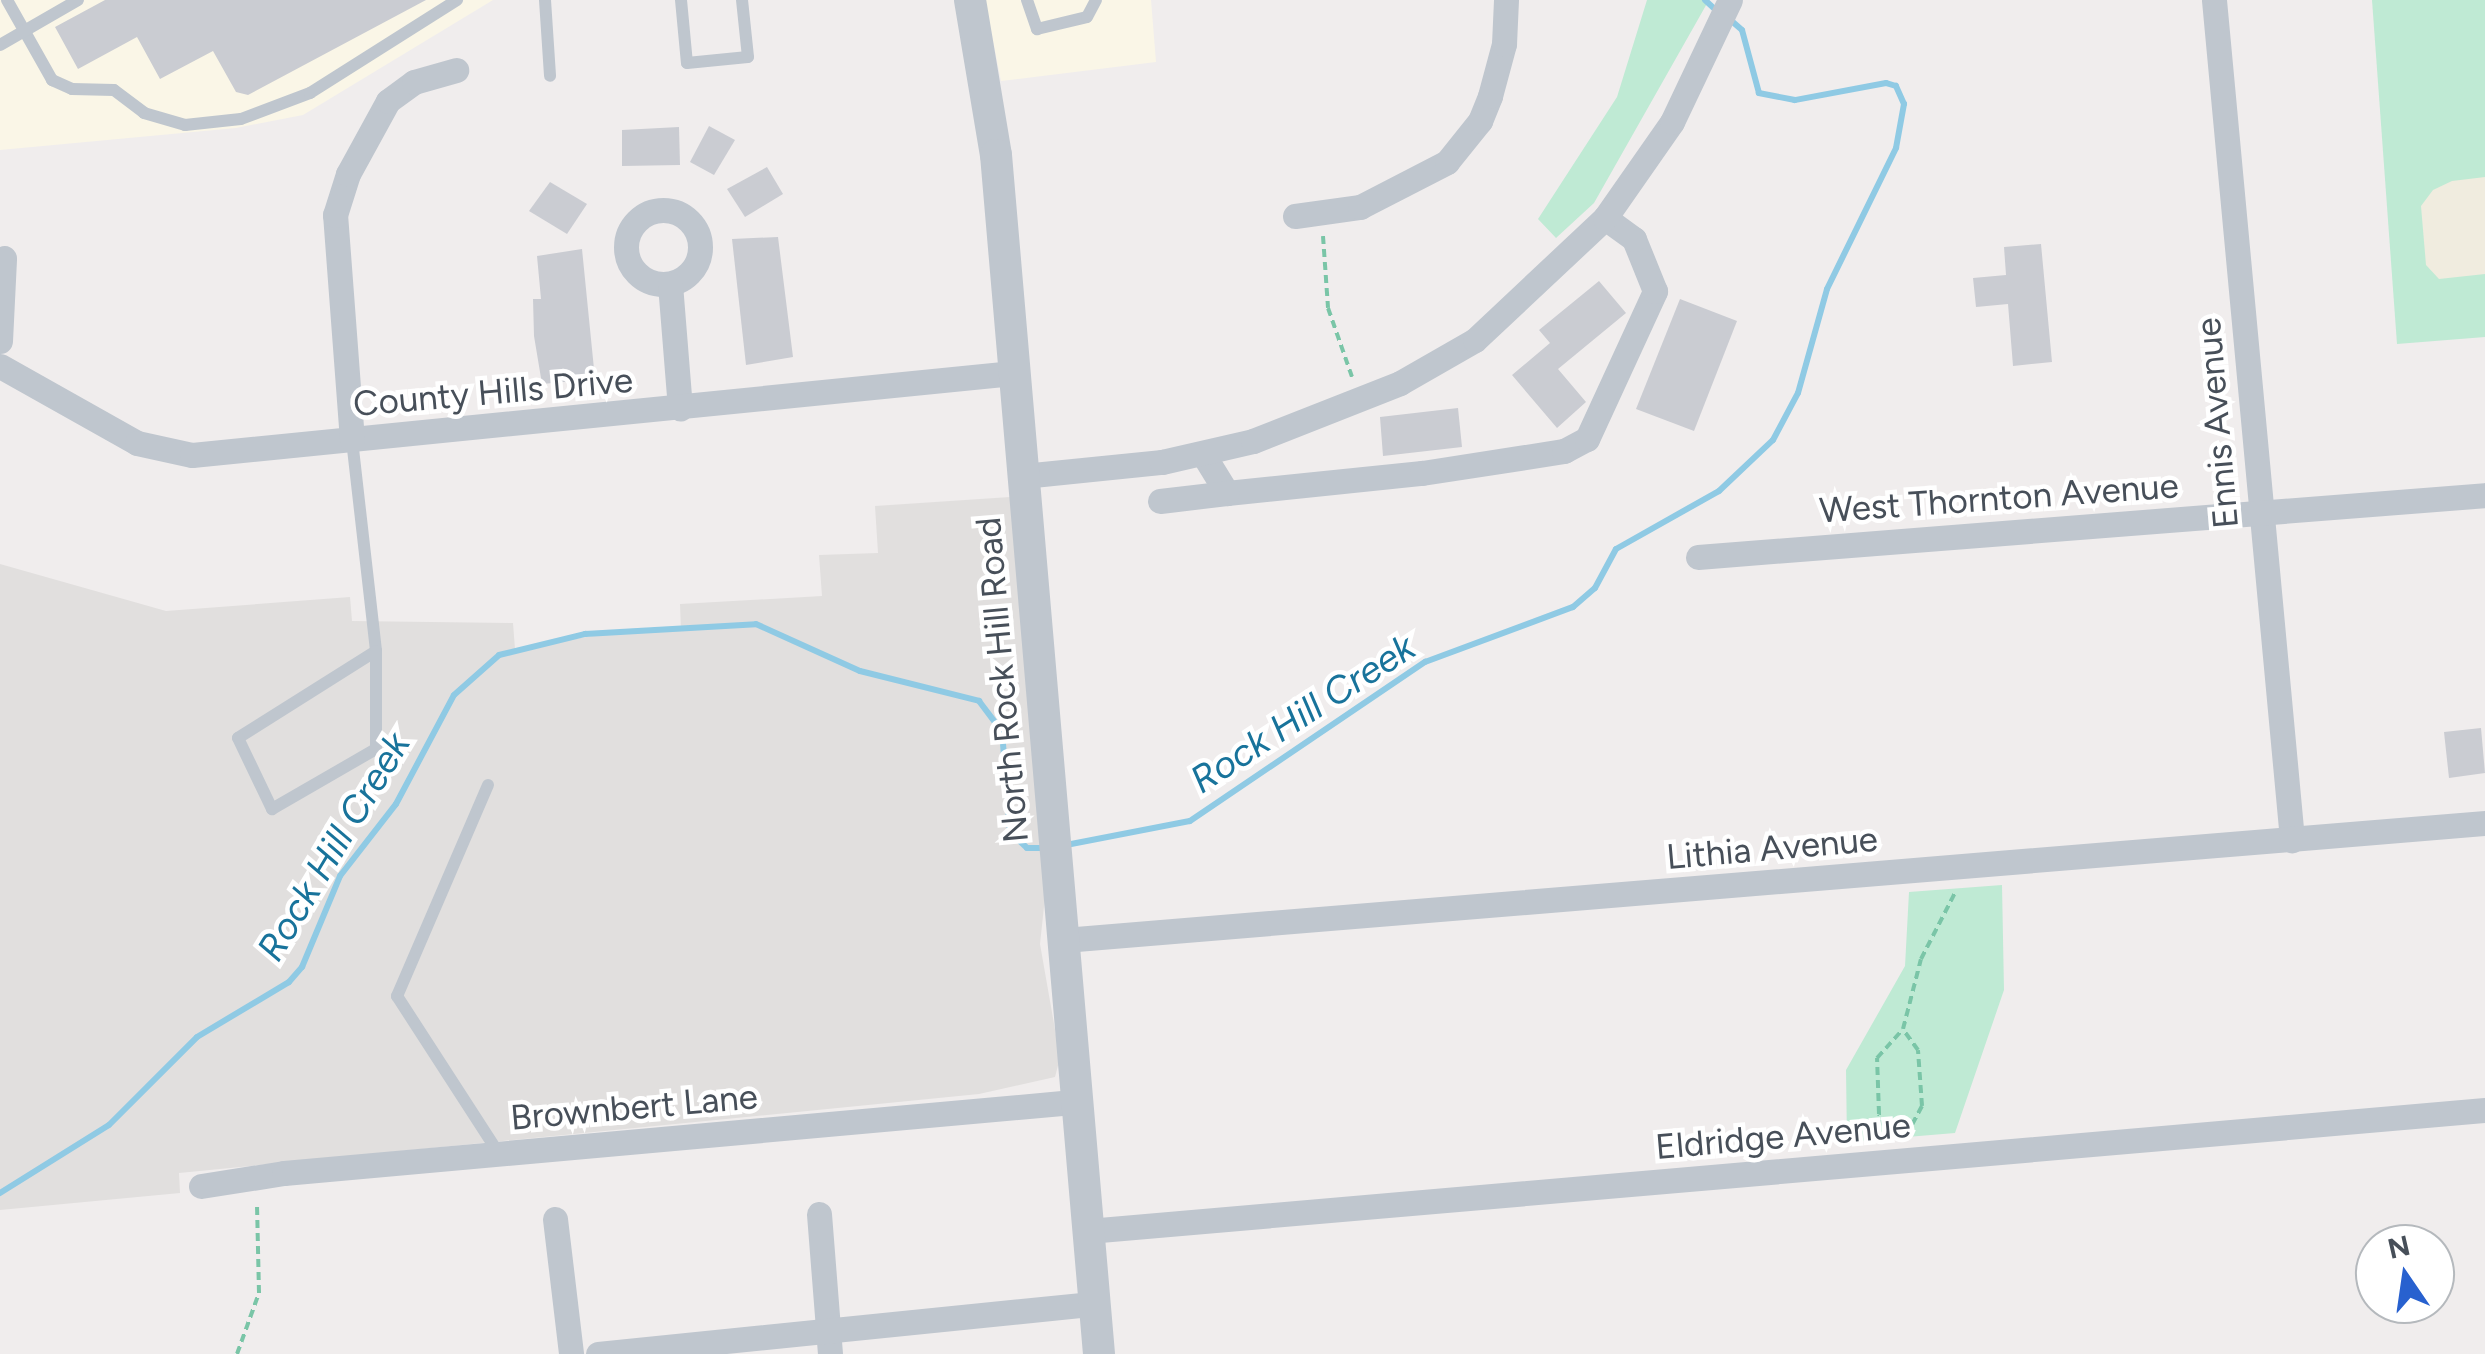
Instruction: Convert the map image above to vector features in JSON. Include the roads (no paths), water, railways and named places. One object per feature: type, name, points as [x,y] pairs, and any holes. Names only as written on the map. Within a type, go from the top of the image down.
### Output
[{"type":"street","name":"North Rock Hill Road","points":[[970,0],[996,155],[1055,820],[1073,1102],[1099,1354]]},
{"type":"street","points":[[1295,216],[1360,207],[1405,189],[1447,162],[1485,108],[1504,44],[1506,0]]},
{"type":"street","name":"Ennis Avenue","points":[[2214,0],[2292,840]]},
{"type":"street","points":[[1023,476],[1203,454],[1362,400],[1475,340],[1605,218],[1672,122],[1726,9]]},
{"type":"street","points":[[352,440],[335,215],[348,174],[388,101],[414,82],[456,70]]},
{"type":"street","points":[[1160,501],[1422,473],[1564,452],[1587,440],[1655,291],[1634,239],[1605,218]]},
{"type":"street","points":[[0,340],[4,258]]},
{"type":"street","points":[[670,284],[680,409]]},
{"type":"street","name":"County Hills Drive","points":[[0,366],[136,443],[192,455],[680,409],[1013,372]]},
{"type":"street","points":[[1203,454],[1227,493]]},
{"type":"street","name":"West Thornton Avenue","points":[[1698,557],[2485,494]]},
{"type":"street","name":"Lithia Avenue","points":[[1064,940],[2485,824]]},
{"type":"street","name":"Brownbert Lane","points":[[202,1186],[1073,1102]]},
{"type":"street","name":"Eldridge Avenue","points":[[1088,1231],[1905,1149],[2485,1110]]},
{"type":"street","points":[[819,1214],[829,1341]]},
{"type":"street","points":[[556,1219],[571,1354]]},
{"type":"street","points":[[598,1354],[829,1341],[1094,1304]]},
{"type":"lane","points":[[7,0],[52,80],[72,89],[114,90],[144,113],[185,125],[242,118],[310,93],[457,0]]},
{"type":"lane","points":[[0,44],[78,0]]},
{"type":"lane","points":[[545,0],[550,76]]},
{"type":"lane","points":[[681,0],[687,63],[748,57],[742,0]]},
{"type":"lane","points":[[1027,0],[1037,29],[1087,17],[1096,0]]},
{"type":"lane","points":[[352,440],[376,651],[376,749],[272,809],[238,738],[376,651]]},
{"type":"lane","points":[[488,785],[397,996],[500,1155]]},
{"type":"waterway","name":"Rock Hill Creek","points":[[1705,0],[1717,11]]},
{"type":"waterway","name":"Rock Hill Creek","points":[[1066,845],[1190,821],[1425,662],[1573,607],[1595,588],[1616,549],[1719,491],[1773,440],[1798,393],[1827,289],[1896,148],[1904,104],[1896,86],[1886,83],[1795,100],[1759,93],[1742,30],[1727,17]]},
{"type":"waterway","name":"Rock Hill Creek","points":[[0,1193],[109,1125],[197,1037],[289,982],[302,967],[340,876],[396,804],[454,695],[499,655],[585,634],[756,624],[860,671],[979,701],[1002,731],[1010,832],[1027,848],[1044,848]]}]
